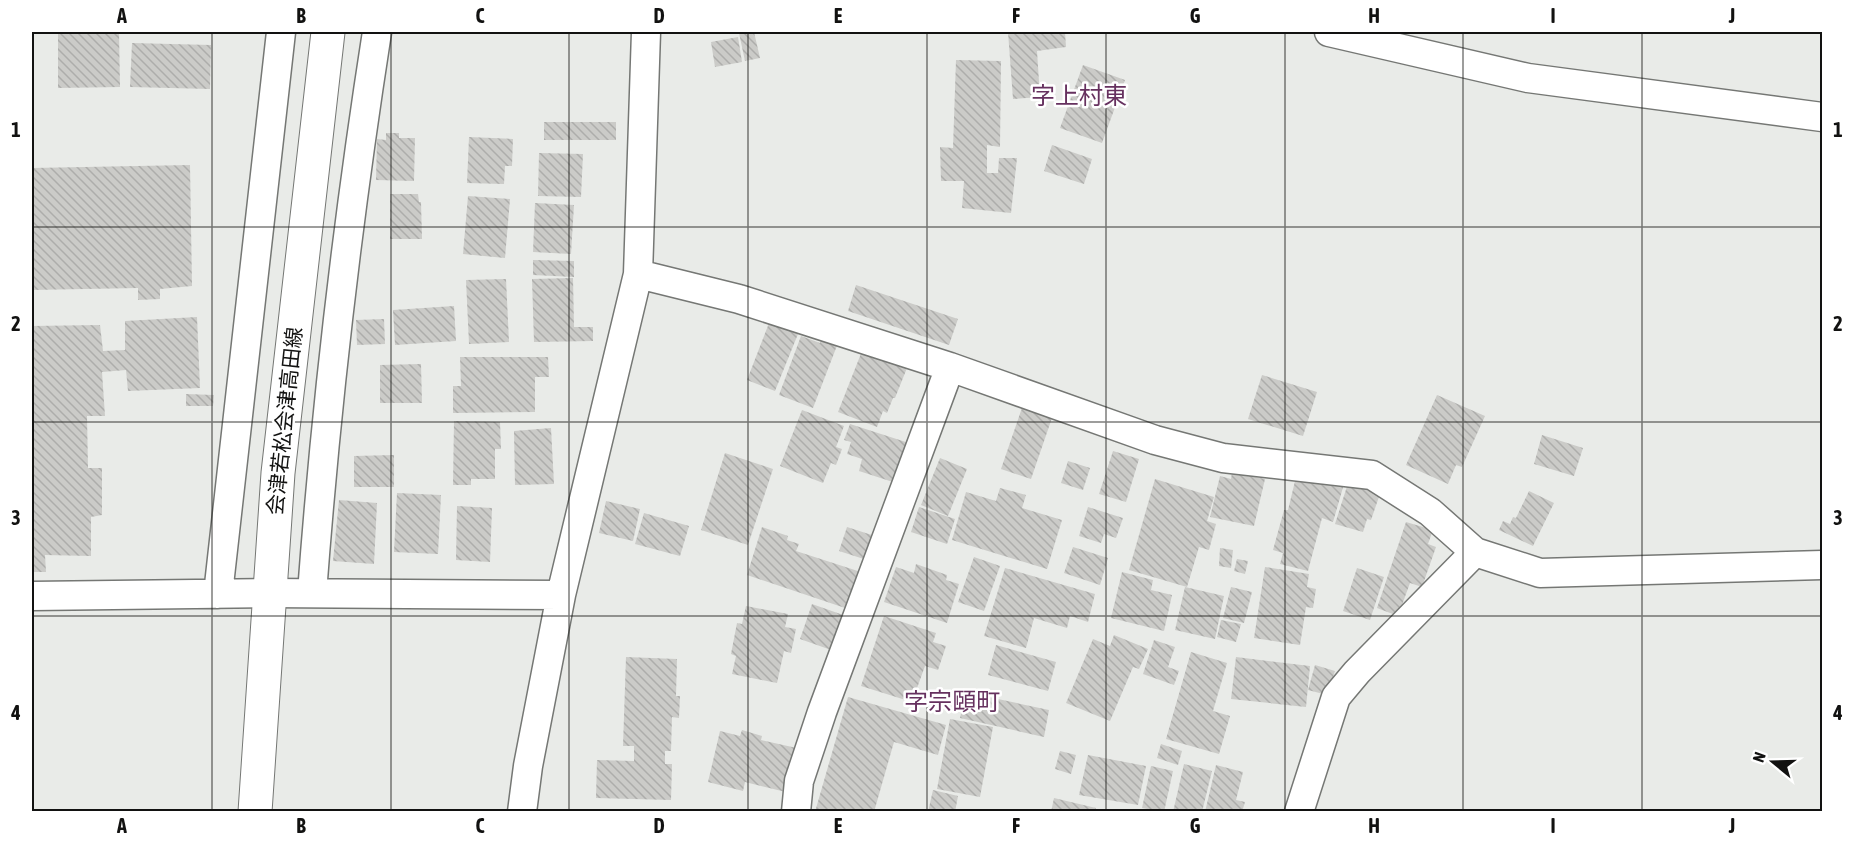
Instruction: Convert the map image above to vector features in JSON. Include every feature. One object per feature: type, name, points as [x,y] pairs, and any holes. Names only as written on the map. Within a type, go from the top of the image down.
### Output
[{"type":"main road","name":"会津若松会津高田線","points":[[255,812],[269,593],[287,381],[328,32]]},
{"type":"street","points":[[218,594],[281,32]]},
{"type":"street","points":[[312,593],[322,464],[354,183],[377,32]]},
{"type":"street","points":[[522,812],[528,766],[561,595],[638,274],[646,32]]},
{"type":"street","points":[[1329,32],[1528,78],[1822,117]]},
{"type":"street","points":[[638,274],[738,299],[950,367],[1155,440],[1223,458],[1371,475],[1430,512],[1475,552],[1540,573],[1822,565]]},
{"type":"street","points":[[796,812],[799,781],[822,712],[950,367]]},
{"type":"street","points":[[1299,812],[1336,697],[1357,672],[1475,552]]},
{"type":"street","points":[[32,596],[269,593],[561,595]]},
{"type":"building","points":[[58,32],[119,32],[120,87],[58,88]]},
{"type":"building","points":[[754,32],[760,58],[745,61],[739,33]]},
{"type":"building","points":[[1008,32],[1065,32],[1066,47],[1037,51],[1040,97],[1013,99]]},
{"type":"building","points":[[738,37],[742,62],[715,67],[711,42]]},
{"type":"building","points":[[132,43],[211,45],[210,89],[130,87]]},
{"type":"building","points":[[956,60],[1001,61],[1000,147],[987,145],[987,173],[998,173],[999,158],[1017,158],[1011,213],[962,208],[964,181],[941,181],[940,147],[953,148]]},
{"type":"building","points":[[1083,65],[1125,80],[1102,143],[1060,128]]},
{"type":"building","points":[[544,122],[616,122],[616,140],[544,140]]},
{"type":"building","points":[[386,133],[399,133],[399,138],[415,138],[414,181],[376,180],[377,139],[386,140]]},
{"type":"building","points":[[469,137],[513,139],[512,166],[505,166],[504,184],[467,183]]},
{"type":"building","points":[[1052,145],[1092,159],[1084,184],[1044,171]]},
{"type":"building","points":[[539,153],[583,154],[581,197],[538,196]]},
{"type":"building","points":[[190,165],[192,286],[160,289],[160,299],[138,300],[138,288],[32,290],[32,168]]},
{"type":"building","points":[[390,194],[418,194],[419,202],[421,202],[422,239],[390,239]]},
{"type":"building","points":[[468,196],[510,199],[505,258],[463,254]]},
{"type":"building","points":[[535,203],[574,205],[571,254],[533,252]]},
{"type":"building","points":[[533,260],[574,261],[574,277],[533,275]]},
{"type":"building","points":[[573,278],[574,327],[593,327],[593,341],[534,342],[532,279]]},
{"type":"building","points":[[506,279],[509,342],[469,344],[466,280]]},
{"type":"building","points":[[856,285],[958,319],[949,345],[848,311]]},
{"type":"building","points":[[454,306],[456,341],[395,345],[393,310]]},
{"type":"building","points":[[197,317],[200,388],[128,391],[126,370],[102,372],[105,416],[87,416],[88,468],[102,468],[102,515],[91,517],[91,556],[45,555],[46,572],[32,572],[32,326],[100,325],[103,351],[125,350],[125,321]]},
{"type":"building","points":[[384,319],[385,344],[357,345],[356,320]]},
{"type":"building","points":[[769,323],[798,334],[775,391],[747,380]]},
{"type":"building","points":[[801,336],[820,343],[822,337],[838,343],[813,408],[779,395]]},
{"type":"building","points":[[862,351],[907,368],[895,398],[887,413],[883,411],[877,427],[838,412]]},
{"type":"building","points":[[460,357],[548,357],[549,377],[535,377],[535,412],[453,413],[453,386],[461,386]]},
{"type":"building","points":[[421,364],[422,403],[380,403],[380,365]]},
{"type":"building","points":[[1262,375],[1317,392],[1303,436],[1248,419]]},
{"type":"building","points":[[186,394],[214,395],[213,406],[186,406]]},
{"type":"building","points":[[1437,395],[1485,416],[1462,467],[1456,465],[1448,484],[1406,465]]},
{"type":"building","points":[[1023,405],[1053,415],[1031,479],[1001,469]]},
{"type":"building","points":[[802,410],[844,426],[836,447],[842,449],[836,465],[831,463],[823,483],[780,466]]},
{"type":"building","points":[[454,421],[500,422],[501,449],[495,449],[495,479],[471,479],[471,485],[453,485]]},
{"type":"building","points":[[850,424],[912,444],[899,484],[859,471],[862,459],[847,454],[851,442],[844,440]]},
{"type":"building","points":[[551,428],[554,484],[515,485],[514,431]]},
{"type":"building","points":[[1542,435],[1583,448],[1574,476],[1534,464]]},
{"type":"building","points":[[1113,451],[1139,459],[1126,502],[1099,494]]},
{"type":"building","points":[[725,453],[773,469],[748,545],[701,530]]},
{"type":"building","points":[[394,455],[394,487],[354,487],[354,456]]},
{"type":"building","points":[[940,458],[967,469],[948,516],[921,505]]},
{"type":"building","points":[[1068,461],[1090,468],[1083,490],[1061,483]]},
{"type":"building","points":[[1232,472],[1265,479],[1254,526],[1210,517],[1220,476],[1231,479]]},
{"type":"building","points":[[1296,477],[1317,483],[1318,477],[1344,484],[1333,522],[1322,518],[1308,571],[1280,564],[1283,553],[1273,550],[1284,510],[1288,510]]},
{"type":"building","points":[[1155,479],[1214,497],[1207,521],[1216,524],[1209,550],[1199,547],[1187,587],[1129,570]]},
{"type":"building","points":[[1349,480],[1381,491],[1371,520],[1367,519],[1363,532],[1335,524]]},
{"type":"building","points":[[1000,488],[1026,495],[1022,508],[1062,520],[1047,569],[952,540],[966,492],[996,501]]},
{"type":"building","points":[[1529,491],[1554,503],[1533,546],[1499,530],[1503,521],[1510,524],[1513,517],[1516,518]]},
{"type":"building","points":[[397,493],[441,495],[438,554],[394,552]]},
{"type":"building","points":[[339,500],[377,503],[374,564],[333,561]]},
{"type":"building","points":[[606,501],[640,509],[633,541],[599,533]]},
{"type":"building","points":[[457,506],[492,508],[490,562],[456,560]]},
{"type":"building","points":[[919,507],[955,519],[947,544],[911,532]]},
{"type":"building","points":[[1088,507],[1123,518],[1116,538],[1104,534],[1101,543],[1079,536]]},
{"type":"building","points":[[644,513],[689,526],[680,556],[635,544]]},
{"type":"building","points":[[1406,522],[1433,530],[1428,544],[1436,547],[1422,587],[1410,583],[1398,616],[1377,608]]},
{"type":"building","points":[[762,527],[788,536],[787,540],[799,544],[796,551],[864,573],[851,610],[747,575]]},
{"type":"building","points":[[847,527],[878,537],[870,561],[839,551]]},
{"type":"building","points":[[1073,547],[1108,558],[1100,585],[1064,573]]},
{"type":"building","points":[[1220,548],[1233,550],[1231,568],[1219,566]]},
{"type":"building","points":[[974,557],[1000,566],[984,611],[958,602]]},
{"type":"building","points":[[1237,559],[1248,561],[1245,574],[1234,571]]},
{"type":"building","points":[[916,564],[947,575],[946,580],[959,584],[947,623],[884,602],[896,567],[914,573]]},
{"type":"building","points":[[1265,567],[1309,574],[1307,587],[1316,589],[1313,608],[1306,607],[1300,645],[1254,638]]},
{"type":"building","points":[[1005,568],[1095,594],[1088,622],[1070,616],[1067,628],[1034,618],[1026,648],[984,636]]},
{"type":"building","points":[[1357,568],[1384,577],[1370,620],[1343,611]]},
{"type":"building","points":[[1122,572],[1153,580],[1151,590],[1172,595],[1164,631],[1111,618]]},
{"type":"building","points":[[1185,587],[1224,596],[1215,639],[1175,630]]},
{"type":"building","points":[[1231,587],[1252,592],[1244,623],[1223,618]]},
{"type":"building","points":[[812,604],[846,616],[834,651],[800,639]]},
{"type":"building","points":[[746,606],[788,614],[785,627],[796,629],[791,653],[784,651],[777,683],[732,674],[736,656],[731,654],[737,623],[742,624]]},
{"type":"building","points":[[884,616],[936,633],[933,642],[946,646],[938,670],[925,666],[912,702],[861,686]]},
{"type":"building","points":[[1221,620],[1241,624],[1236,642],[1217,637]]},
{"type":"building","points":[[1114,635],[1148,649],[1139,669],[1133,667],[1110,721],[1066,703],[1093,639],[1110,646]]},
{"type":"building","points":[[1154,640],[1175,647],[1168,667],[1179,671],[1174,685],[1143,674]]},
{"type":"building","points":[[996,645],[1056,662],[1048,691],[988,675]]},
{"type":"building","points":[[1191,652],[1227,663],[1213,711],[1230,716],[1219,754],[1166,739]]},
{"type":"building","points":[[626,657],[677,659],[676,696],[680,696],[679,718],[672,717],[671,751],[665,751],[665,764],[672,764],[671,800],[596,798],[597,760],[634,761],[634,746],[623,746]]},
{"type":"building","points":[[1236,657],[1310,666],[1306,707],[1231,699]]},
{"type":"building","points":[[1315,665],[1335,671],[1327,695],[1308,690]]},
{"type":"building","points":[[979,695],[1049,710],[1044,737],[960,718],[964,699],[977,702]]},
{"type":"building","points":[[848,697],[946,725],[938,755],[894,742],[874,812],[815,812]]},
{"type":"building","points":[[950,719],[993,727],[980,797],[937,789]]},
{"type":"building","points":[[742,730],[762,736],[761,740],[801,749],[790,793],[745,782],[743,791],[708,782],[720,731],[740,736]]},
{"type":"building","points":[[1161,744],[1182,751],[1178,765],[1157,758]]},
{"type":"building","points":[[1060,751],[1076,755],[1071,774],[1055,769]]},
{"type":"building","points":[[1088,755],[1146,766],[1138,805],[1079,795]]},
{"type":"building","points":[[1184,764],[1212,771],[1202,812],[1173,812]]},
{"type":"building","points":[[1216,765],[1243,772],[1236,800],[1245,802],[1242,812],[1205,812]]},
{"type":"building","points":[[1151,766],[1173,771],[1164,812],[1142,808]]},
{"type":"building","points":[[933,790],[958,796],[955,812],[928,812]]},
{"type":"building","points":[[1054,798],[1096,808],[1095,812],[1051,812]]},
{"type":"district","name":"字上村東","points":[[1079,95]]},
{"type":"district","name":"字宗頤町","points":[[952,701]]}]
